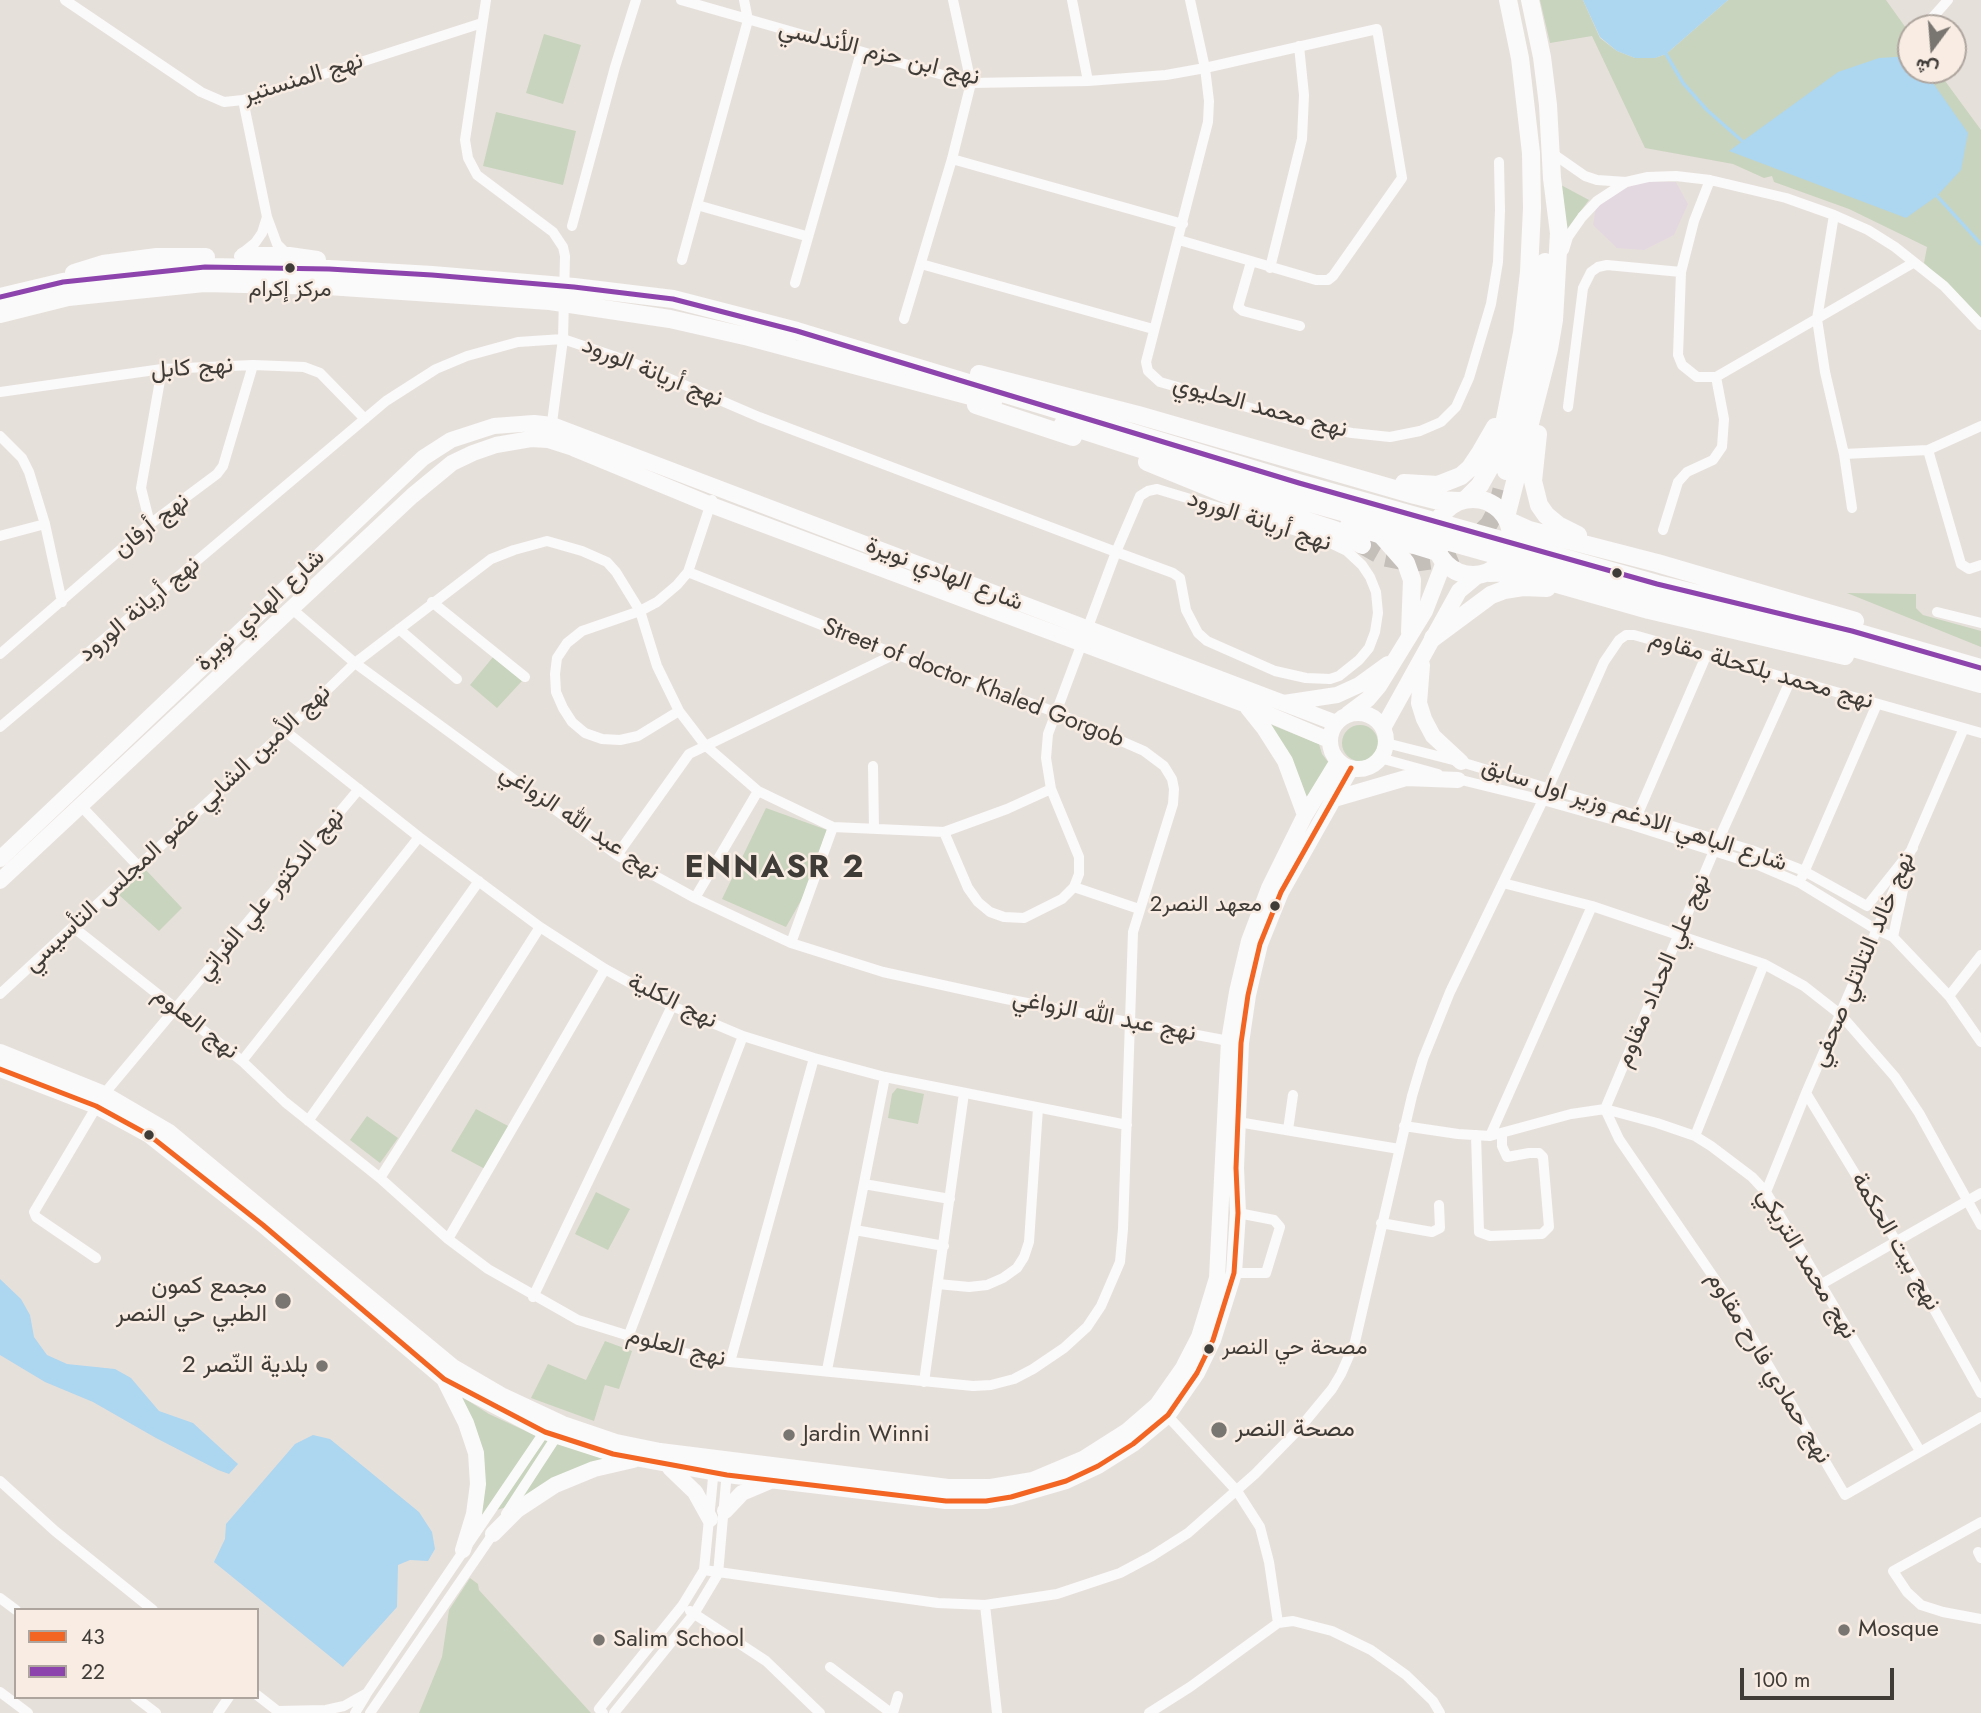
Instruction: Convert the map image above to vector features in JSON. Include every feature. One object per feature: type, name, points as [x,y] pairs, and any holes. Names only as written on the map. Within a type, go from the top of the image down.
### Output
[{"type":"highway","points":[[1508,0],[1527,107],[1532,208],[1524,321],[1503,429],[1489,469],[1480,485],[1440,516],[1435,540],[1441,557],[1453,570],[1465,575],[1515,572],[1578,591],[1790,645],[1981,685]]},
{"type":"highway","points":[[1503,484],[1536,345],[1552,178],[1542,57],[1530,0]]},
{"type":"highway","points":[[1483,574],[1499,566],[1507,557],[1511,545],[1512,533],[1507,519],[1544,375],[1554,320],[1559,233],[1552,178]]},
{"type":"highway","points":[[0,297],[103,264],[157,257],[239,256],[289,256],[551,293]]},
{"type":"highway","points":[[0,297],[63,282],[205,267],[432,275]]},
{"type":"highway","points":[[0,314],[68,297],[204,283],[673,299],[1125,412],[1435,500],[1489,502],[1507,519],[1529,530],[1801,604],[1981,666]]},
{"type":"highway","points":[[574,295],[748,337],[1010,407],[1981,685]]},
{"type":"highway","points":[[797,331],[1297,491]]},
{"type":"highway","points":[[1282,457],[1411,485],[1438,485],[1448,482],[1470,468],[1480,453],[1496,424],[1515,367]]},
{"type":"highway","points":[[891,375],[1441,557]]},
{"type":"highway","points":[[1544,375],[1534,481],[1539,505],[1546,515],[1572,533],[1657,563]]},
{"type":"highway","points":[[1140,459],[1228,495],[1335,530],[1362,545]]},
{"type":"highway","points":[[1380,535],[1406,563],[1412,580],[1410,632]]},
{"type":"highway","points":[[1433,638],[1482,601],[1504,590],[1523,587],[1578,591]]},
{"type":"highway","points":[[1655,591],[1852,631],[1981,666]]},
{"type":"main road","name":"شارع الهادي نويرة","points":[[0,859],[429,453],[451,440],[494,426],[534,423],[711,505],[1083,636],[1282,703],[1342,719]]},
{"type":"main road","name":"شارع الهادي نويرة","points":[[0,881],[412,496],[452,464],[496,445],[531,439],[550,432],[717,488],[1083,636],[1329,740]]},
{"type":"main road","points":[[1441,557],[1425,611],[1398,656],[1368,699],[1342,719],[1329,740],[1332,752],[1345,765],[1367,767],[1383,743],[1422,659],[1459,591],[1483,574]]},
{"type":"main road","points":[[1282,703],[1337,695],[1359,685],[1398,656]]},
{"type":"main road","points":[[1422,659],[1419,703],[1424,719],[1433,736],[1461,762]]},
{"type":"main road","points":[[1244,704],[1264,728],[1285,761],[1305,814]]},
{"type":"main road","points":[[1342,719],[1358,713],[1377,720],[1383,743]]},
{"type":"main road","points":[[0,1069],[100,1100],[184,1160],[444,1379],[492,1406],[637,1459],[668,1466],[721,1467],[947,1486],[1010,1484],[1033,1480],[1083,1459],[1163,1410],[1199,1337],[1217,1278],[1235,1042],[1249,941],[1269,888],[1305,814],[1345,765]]},
{"type":"main road","points":[[0,1052],[170,1132],[453,1367],[554,1428],[660,1451],[771,1481],[946,1501],[986,1501],[1011,1497],[1066,1481],[1098,1466],[1133,1444],[1197,1373],[1213,1340],[1234,1273],[1238,1213],[1235,1042],[1260,944],[1281,892],[1334,799],[1345,765]]},
{"type":"main road","points":[[1334,799],[1406,778],[1458,780]]},
{"type":"main road","points":[[444,1379],[466,1423],[475,1453],[477,1494],[463,1550]]},
{"type":"main road","points":[[493,1534],[517,1510],[555,1485],[594,1469],[637,1459]]},
{"type":"main road","points":[[668,1466],[717,1515],[742,1493],[771,1481]]},
{"type":"street","name":"نهج المنستير","points":[[65,0],[201,92],[225,102],[243,100],[482,23]]},
{"type":"street","points":[[485,0],[465,140],[468,158],[477,175],[559,238],[565,256],[563,339],[550,432]]},
{"type":"street","points":[[572,226],[615,66],[636,0]]},
{"type":"street","name":"نهج ابن حزم الأندلسي","points":[[681,0],[971,83],[1166,75],[1377,29],[1402,178],[1328,280],[1316,280],[1270,268]]},
{"type":"street","points":[[682,260],[748,20],[744,0]]},
{"type":"street","points":[[904,319],[952,159],[971,83],[953,0]]},
{"type":"street","points":[[1072,0],[1088,80]]},
{"type":"street","name":"نهج محمد الحليوي","points":[[1191,0],[1205,68],[1209,101],[1208,122],[1146,362],[1148,371],[1160,382],[1313,426],[1352,433],[1390,437],[1420,431],[1441,422],[1457,407],[1469,378],[1491,304],[1498,262],[1499,163]]},
{"type":"street","points":[[1936,14],[1948,0]]},
{"type":"street","points":[[1179,240],[1270,268],[1303,139],[1304,95],[1299,46]]},
{"type":"street","points":[[794,283],[860,52]]},
{"type":"street","points":[[243,100],[267,217],[277,244],[289,256]]},
{"type":"street","points":[[1552,153],[1585,176],[1597,180],[1626,182],[1647,177],[1676,176],[1710,180],[1786,198],[1834,215],[1868,230],[1895,247],[1944,286],[1981,325]]},
{"type":"street","points":[[952,159],[1183,224]]},
{"type":"street","points":[[1710,180],[1694,220],[1681,272],[1678,355],[1682,365],[1697,377],[1716,377],[1913,263]]},
{"type":"street","points":[[1555,292],[1568,237],[1597,201],[1626,182]]},
{"type":"street","points":[[697,205],[806,236]]},
{"type":"street","points":[[1834,215],[1817,319],[1852,509]]},
{"type":"street","points":[[239,256],[248,250],[262,233],[267,217]]},
{"type":"street","points":[[1251,262],[1238,307],[1243,311],[1300,326]]},
{"type":"street","points":[[921,264],[1153,329]]},
{"type":"street","points":[[1568,407],[1583,288],[1591,272],[1607,265],[1681,272]]},
{"type":"street","name":"نهج أريانة الورود","points":[[0,727],[365,419],[406,388],[446,365],[518,342],[563,339],[631,362],[759,417],[1116,552],[1173,573],[1180,578],[1186,610],[1198,633],[1225,651],[1275,671],[1306,678],[1330,679],[1339,676],[1369,648],[1378,613],[1376,592],[1362,565],[1347,551],[1320,538],[1157,489],[1140,496],[1116,552],[1083,636],[1048,734],[1046,758],[1051,789],[1079,857],[1079,874],[1074,887]]},
{"type":"street","name":"نهج كابل","points":[[0,392],[162,369],[253,365],[313,369],[365,419]]},
{"type":"street","name":"نهج أرفان","points":[[0,654],[150,524],[210,482],[223,466],[253,365]]},
{"type":"street","points":[[150,524],[141,488],[162,369]]},
{"type":"street","points":[[1663,530],[1678,482],[1687,472],[1713,460],[1722,447],[1724,419],[1716,377]]},
{"type":"street","points":[[1844,454],[1928,450],[1981,426]]},
{"type":"street","points":[[0,436],[22,458],[29,472],[46,524],[62,602]]},
{"type":"street","points":[[1928,450],[1961,564],[1969,569],[1981,565]]},
{"type":"street","points":[[679,711],[638,736],[620,740],[602,739],[585,733],[572,722],[556,692],[557,658],[567,643],[582,631],[640,611],[657,602],[688,572],[717,488]]},
{"type":"street","points":[[0,536],[46,524]]},
{"type":"street","name":"نهج الأمين الشابي عضو المجلس التأسيسي","points":[[0,994],[285,732],[355,663],[491,559],[547,541],[582,551],[607,562],[640,611]]},
{"type":"street","name":"Street of doctor Khaled Gorgob","points":[[688,572],[895,654],[1055,712],[1144,751],[1164,766],[1172,779],[1173,804],[1133,932],[1129,1023]]},
{"type":"street","points":[[432,602],[525,677]]},
{"type":"street","name":"نهج عبد الله الزواغي","points":[[292,609],[355,663],[617,855],[695,898],[791,943],[883,972],[1235,1042]]},
{"type":"street","points":[[640,611],[657,666],[679,711],[705,745],[758,791],[833,827],[944,832],[1007,809],[1051,789]]},
{"type":"street","points":[[1937,612],[1981,623]]},
{"type":"street","points":[[399,629],[457,679]]},
{"type":"street","name":"نهج محمد بلكحلة مقاوم","points":[[704,1570],[937,1603],[985,1605],[1057,1594],[1120,1573],[1188,1533],[1237,1491],[1299,1429],[1332,1390],[1355,1342],[1404,1126],[1423,1059],[1450,992],[1543,800],[1604,662],[1619,640],[1626,635],[1634,635],[1981,733]]},
{"type":"street","points":[[617,855],[690,754],[895,654]]},
{"type":"street","points":[[1632,825],[1706,656]]},
{"type":"street","name":"نهج علي الحداد مقاوم","points":[[1605,1109],[1719,839],[1791,679]]},
{"type":"street","points":[[1800,883],[1877,704]]},
{"type":"street","name":"نهج خالد التلاتلي صحفي","points":[[1766,1192],[1964,728]]},
{"type":"street","name":"نهج الكلية","points":[[285,732],[419,838],[540,927],[605,969],[673,1006],[743,1036],[885,1077],[1127,1125]]},
{"type":"street","name":"شارع الباهي الادغم وزير اول سابق","points":[[1383,743],[1461,762],[1719,839],[1804,871],[1867,906],[1913,848]]},
{"type":"street","name":"شارع الباهي الادغم وزير اول سابق","points":[[1383,743],[1458,780],[1543,800],[1758,864],[1800,883],[1893,937]]},
{"type":"street","points":[[873,766],[874,829]]},
{"type":"street","name":"نهج الدكتور علي الفراتي","points":[[96,1258],[36,1217],[34,1212],[100,1100],[359,789]]},
{"type":"street","points":[[695,898],[758,791]]},
{"type":"street","points":[[80,806],[138,866]]},
{"type":"street","points":[[791,943],[833,827]]},
{"type":"street","points":[[944,832],[968,888],[990,912],[1004,917],[1024,918],[1062,900],[1074,887],[1139,909]]},
{"type":"street","points":[[242,1061],[419,838]]},
{"type":"street","points":[[1913,848],[1893,937],[1949,996],[1981,1042]]},
{"type":"street","points":[[308,1121],[479,881]]},
{"type":"street","points":[[1503,883],[1592,906],[1764,964],[1804,986],[1841,1015],[1870,1045],[1907,1094],[1981,1225]]},
{"type":"street","points":[[1490,1136],[1592,906]]},
{"type":"street","name":"نهج العلوم","points":[[73,926],[242,1061],[308,1121],[380,1178],[448,1239],[488,1269],[533,1297],[578,1320],[684,1353],[730,1362],[924,1382],[974,1386],[990,1385],[1014,1378],[1064,1348],[1087,1327],[1101,1306],[1120,1262],[1129,1023]]},
{"type":"street","points":[[380,1178],[540,927]]},
{"type":"street","points":[[1949,996],[1981,955]]},
{"type":"street","points":[[1695,1136],[1764,964]]},
{"type":"street","points":[[448,1239],[605,969]]},
{"type":"street","points":[[533,1297],[673,1006]]},
{"type":"street","points":[[628,1337],[743,1036]]},
{"type":"street","points":[[730,1362],[814,1058]]},
{"type":"street","points":[[827,1370],[885,1077]]},
{"type":"street","points":[[924,1382],[964,1093]]},
{"type":"street","name":"نهج بيت الحكمة","points":[[1806,1093],[1896,1241],[1981,1393]]},
{"type":"street","points":[[1288,1130],[1293,1094]]},
{"type":"street","points":[[938,1283],[969,1287],[987,1285],[1017,1268],[1024,1257],[1029,1242],[1038,1108]]},
{"type":"street","name":"نهج محمد التريكي","points":[[1404,1126],[1490,1136],[1562,1116],[1605,1109],[1695,1136],[1731,1159],[1766,1192],[1920,1451]]},
{"type":"street","name":"نهج حمادي فارح مقاوم","points":[[1605,1109],[1619,1139],[1734,1307],[1845,1495],[1981,1417]]},
{"type":"street","points":[[1238,1122],[1399,1149]]},
{"type":"street","points":[[1476,1135],[1479,1232],[1490,1236],[1542,1234],[1549,1227],[1543,1157],[1539,1153],[1529,1153],[1507,1157],[1502,1146],[1502,1134]]},
{"type":"street","points":[[864,1184],[950,1199]]},
{"type":"street","points":[[1820,1285],[1981,1193]]},
{"type":"street","points":[[1381,1223],[1432,1232],[1440,1228],[1439,1205]]},
{"type":"street","points":[[1234,1273],[1266,1273],[1280,1227],[1273,1220],[1238,1213]]},
{"type":"street","points":[[855,1230],[944,1245]]},
{"type":"street","points":[[1163,1410],[1237,1491],[1260,1527],[1269,1562],[1278,1623]]},
{"type":"street","points":[[370,1713],[493,1534],[554,1428]]},
{"type":"street","points":[[355,1713],[463,1550],[554,1428]]},
{"type":"street","points":[[614,1713],[694,1614],[718,1574],[717,1515],[721,1467]]},
{"type":"street","points":[[601,1711],[682,1606],[704,1570],[717,1515],[721,1467]]},
{"type":"street","points":[[0,1481],[47,1524],[151,1608]]},
{"type":"street","points":[[1981,1522],[1893,1572],[1907,1592],[1921,1605],[1981,1619]]},
{"type":"street","points":[[985,1605],[998,1713]]},
{"type":"street","points":[[682,1606],[765,1661],[820,1713]]},
{"type":"street","points":[[1149,1713],[1190,1687],[1278,1623],[1293,1621],[1332,1631],[1371,1650],[1402,1672],[1433,1701],[1440,1713]]},
{"type":"street","points":[[830,1667],[892,1713],[898,1696]]},
{"type":"street","points":[[0,1692],[28,1713]]},
{"type":"street","points":[[259,1697],[279,1712],[326,1710],[344,1706],[367,1693]]},
{"type":"street","points":[[138,1699],[156,1713]]},
{"type":"shaded area","points":[[1644,181],[1676,182],[1688,204],[1674,235],[1644,250],[1617,248],[1593,225],[1596,206],[1618,191]]},
{"type":"green space","points":[[1540,0],[1583,0],[1600,38],[1617,51],[1635,58],[1655,58],[1666,54],[1728,0],[1886,0],[1897,15],[1897,84],[1947,84],[1981,130],[1981,318],[1924,263],[1927,247],[1849,209],[1774,182],[1772,176],[1764,178],[1733,164],[1645,148],[1592,36],[1550,43]]},
{"type":"green space","points":[[544,34],[581,45],[563,104],[526,93]]},
{"type":"green space","points":[[496,112],[576,131],[563,185],[483,166]]},
{"type":"green space","points":[[1561,185],[1589,200],[1564,233]]},
{"type":"green space","points":[[1847,593],[1916,594],[1916,608],[1923,615],[1981,631],[1981,647]]},
{"type":"green space","points":[[493,657],[522,681],[497,708],[470,685]]},
{"type":"green space","points":[[1267,723],[1319,744],[1329,763],[1308,799]]},
{"type":"green space","points":[[1360,725],[1373,730],[1378,743],[1373,756],[1360,761],[1347,756],[1342,743],[1347,730]]},
{"type":"green space","points":[[766,808],[827,830],[803,897],[786,927],[722,899]]},
{"type":"green space","points":[[145,869],[182,908],[159,931],[119,895]]},
{"type":"green space","points":[[897,1088],[924,1094],[918,1124],[888,1118],[892,1094]]},
{"type":"green space","points":[[476,1109],[510,1127],[485,1169],[451,1151]]},
{"type":"green space","points":[[367,1116],[398,1138],[380,1163],[350,1140]]},
{"type":"green space","points":[[596,1192],[630,1209],[608,1250],[575,1234]]},
{"type":"green space","points":[[605,1341],[632,1351],[619,1389],[605,1385],[594,1421],[531,1398],[548,1364],[586,1380]]},
{"type":"green space","points":[[456,1393],[489,1414],[532,1434],[618,1460],[519,1503],[478,1516],[482,1485]]},
{"type":"green space","points":[[470,1578],[591,1713],[419,1713],[442,1657],[449,1610]]},
{"type":"water","points":[[1583,0],[1728,0],[1666,54],[1655,58],[1635,58],[1617,51],[1600,37]]},
{"type":"water","points":[[1897,57],[1897,84],[1934,84],[1968,133],[1961,170],[1937,196],[1906,218],[1729,151],[1838,72],[1879,58]]},
{"type":"water","points":[[0,1279],[21,1299],[30,1315],[34,1337],[47,1355],[67,1364],[115,1369],[131,1378],[159,1411],[193,1423],[238,1464],[229,1474],[218,1470],[93,1402],[45,1382],[0,1355]]},
{"type":"water","points":[[313,1435],[330,1439],[419,1512],[432,1532],[435,1549],[428,1561],[410,1560],[398,1565],[397,1607],[343,1667],[214,1562],[225,1539],[226,1524],[295,1444]]},
{"type":"waterway","points":[[1666,54],[1683,83],[1707,110],[1742,141]]},
{"type":"waterway","points":[[1937,196],[1981,244]]},
{"type":"tunnel","points":[[1362,545],[1383,557],[1412,563],[1442,559],[1456,553],[1489,524],[1496,511],[1503,484]]},
{"type":"transit line","name":"22","points":[[0,297],[63,282],[205,267],[329,269],[432,275],[574,287],[673,299],[797,331],[1299,483],[1657,584],[1852,631],[1981,668]]},
{"type":"transit line","name":"43","points":[[0,1069],[96,1106],[149,1135],[263,1225],[444,1379],[545,1432],[613,1454],[727,1475],[946,1501],[986,1501],[1011,1497],[1066,1481],[1098,1466],[1133,1444],[1168,1415],[1197,1373],[1213,1340],[1234,1273],[1238,1213],[1236,1168],[1241,1043],[1248,995],[1260,944],[1281,892],[1351,768]]},
{"type":"place","name":"مركز إكرام","points":[[290,268]]},
{"type":"place","name":"معهد النصر2","points":[[1275,906]]},
{"type":"place","name":"مجمع كمون الطبي حي النصر","points":[[283,1301]]},
{"type":"place","name":"مصحة حي النصر","points":[[1209,1349]]},
{"type":"place","name":"بلدية النّصر 2","points":[[322,1366]]},
{"type":"place","name":"مصحة النصر","points":[[1219,1430]]},
{"type":"place","name":"Jardin Winni","points":[[789,1435]]},
{"type":"place","name":"Mosque","points":[[1844,1630]]},
{"type":"place","name":"Salim School","points":[[599,1640]]},
{"type":"district","name":"ENNASR 2","points":[[775,869]]}]
